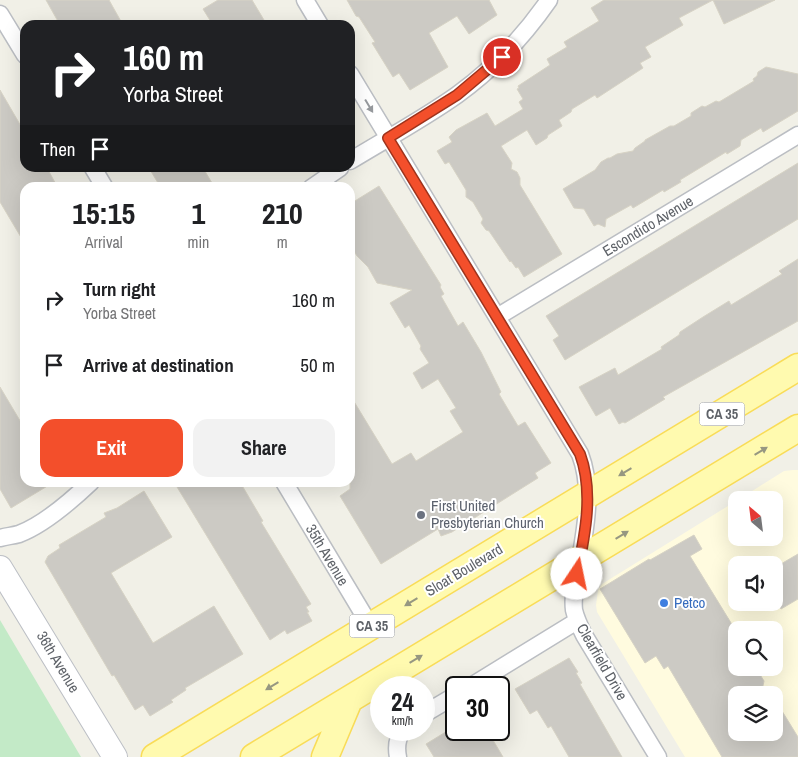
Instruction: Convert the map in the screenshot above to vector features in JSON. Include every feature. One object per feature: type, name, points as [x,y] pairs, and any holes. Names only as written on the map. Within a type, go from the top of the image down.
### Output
[{"type":"main road","name":"Sloat Boulevard","points":[[155,757],[798,368]]},
{"type":"main road","points":[[254,757],[798,428]]},
{"type":"main road","name":"36th Avenue","points":[[0,568],[115,757]]},
{"type":"main road","points":[[325,757],[349,700]]},
{"type":"street","points":[[305,0],[317,20]]},
{"type":"street","points":[[355,158],[457,95],[480,77],[522,36],[549,0]]},
{"type":"street","points":[[0,14],[20,47]]},
{"type":"street","name":"Clearfield Drive","points":[[355,82],[583,461],[588,495],[586,521],[574,588],[574,606],[577,622],[658,757]]},
{"type":"street","name":"Escondido Avenue","points":[[497,317],[798,135]]},
{"type":"street","points":[[320,182],[334,172]]},
{"type":"street","points":[[0,538],[10,537],[28,530],[60,508],[85,487]]},
{"type":"street","name":"35th Avenue","points":[[287,487],[371,627]]},
{"type":"street","points":[[488,676],[577,622]]},
{"type":"street","points":[[398,741],[398,757]]},
{"type":"shaded area","points":[[798,470],[798,757],[685,757],[597,612],[598,590],[602,584],[728,506],[728,546],[783,546],[783,491],[752,491],[784,471]]},
{"type":"green space","points":[[0,620],[81,757],[0,757]]},
{"type":"building","points":[[46,0],[109,0],[120,20],[57,20]]},
{"type":"building","points":[[218,0],[252,0],[264,20],[210,20],[203,9]]},
{"type":"building","points":[[347,0],[489,0],[497,15],[469,34],[457,16],[429,33],[448,67],[410,90],[399,73],[393,77],[372,43],[375,42]]},
{"type":"building","points":[[604,0],[713,0],[679,18],[683,25],[645,47],[651,57],[640,63],[643,68],[597,98],[595,95],[572,109],[571,112],[559,120],[562,126],[548,135],[547,138],[536,145],[527,130],[501,146],[512,163],[511,169],[517,172],[520,178],[520,185],[562,254],[524,277],[518,267],[516,268],[510,262],[489,231],[481,223],[483,219],[473,202],[466,197],[466,190],[449,162],[445,164],[437,151],[452,142],[449,137],[456,130],[487,113],[495,126],[523,109],[519,102],[523,99],[517,89],[519,88],[518,86],[550,65],[547,59],[567,47],[564,42],[599,21],[591,8]]},
{"type":"building","points":[[713,0],[775,0],[724,24]]},
{"type":"building","points":[[766,67],[798,74],[798,111],[763,132],[761,128],[741,140],[740,146],[727,154],[726,152],[664,192],[663,190],[633,208],[631,205],[606,219],[605,227],[598,224],[594,226],[584,209],[574,208],[563,189],[595,170],[601,162],[608,158],[633,151],[645,140],[691,116],[691,113],[702,106],[705,107],[716,101],[719,102],[754,81],[753,79],[757,76],[758,72]]},
{"type":"building","points":[[0,90],[20,124],[20,172],[49,172],[55,182],[20,182],[20,236],[0,202]]},
{"type":"building","points":[[798,163],[798,219],[565,360],[553,340],[559,336],[546,316]]},
{"type":"building","points":[[151,172],[205,172],[211,182],[157,182]]},
{"type":"building","points":[[379,186],[441,285],[440,287],[444,294],[441,296],[458,326],[463,322],[481,352],[501,392],[499,394],[518,426],[525,422],[551,463],[535,473],[538,478],[452,532],[441,536],[438,529],[381,564],[340,496],[350,487],[355,487],[355,403],[392,464],[411,453],[416,461],[463,432],[450,411],[456,408],[438,379],[422,389],[413,373],[429,363],[409,325],[405,328],[390,303],[412,290],[377,283],[368,267],[355,253],[355,201]]},
{"type":"building","points":[[798,259],[798,321],[663,397],[665,399],[625,423],[619,424],[610,408],[596,416],[579,387],[615,368],[618,375],[662,349],[661,347],[679,335],[680,332],[703,317],[729,301],[731,305],[782,274],[779,271]]},
{"type":"building","points":[[0,387],[20,421],[20,487],[46,487],[11,508],[0,489]]},
{"type":"building","points":[[177,487],[243,487],[263,521],[261,522],[311,604],[306,607],[312,621],[287,634],[285,630],[270,640]]},
{"type":"building","points":[[144,491],[172,537],[111,573],[153,643],[214,606],[243,654],[185,688],[186,690],[171,700],[173,702],[150,716],[143,705],[135,710],[114,675],[112,676],[45,562],[48,556],[60,548],[59,545],[106,517],[104,513],[117,508]]},
{"type":"building","name":"Petco","points":[[694,535],[702,549],[690,556],[730,621],[728,621],[728,676],[761,676],[764,681],[763,686],[728,686],[728,741],[783,741],[783,713],[798,737],[798,757],[722,757],[668,666],[664,669],[656,656],[645,663],[600,589]]},
{"type":"building","points":[[798,554],[798,599],[783,608],[783,563]]},
{"type":"building","points":[[569,658],[578,672],[576,673],[582,683],[580,684],[622,757],[569,757],[551,726],[548,728],[537,710],[530,714],[515,689]]},
{"type":"building","points":[[445,732],[445,741],[494,741],[503,757],[434,757],[426,744],[435,741],[435,739]]},
{"type":"place","name":"First United Presbyterian Church","points":[[421,515]]},
{"type":"place","name":"Petco","points":[[664,603]]},
{"type":"route","points":[[502,57],[457,95],[388,138],[580,454],[586,476],[588,495],[586,521],[577,574]]}]
